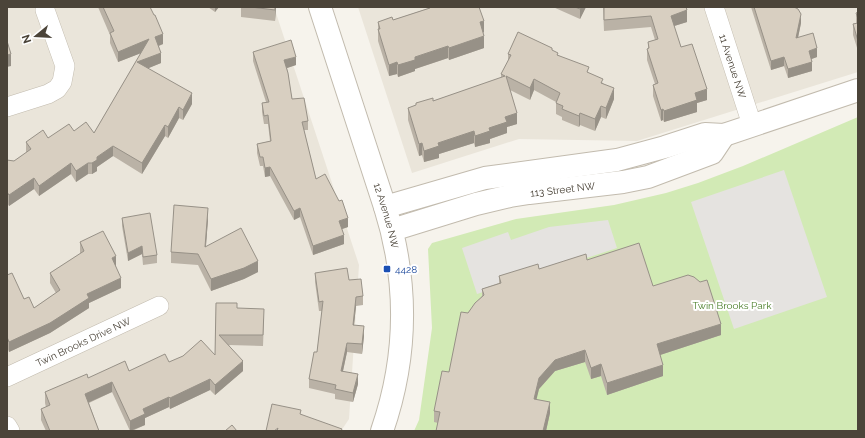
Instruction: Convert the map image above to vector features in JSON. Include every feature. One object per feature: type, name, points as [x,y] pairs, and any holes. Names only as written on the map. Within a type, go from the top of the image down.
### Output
[{"type":"street","name":"12 Avenue NW","points":[[320,7],[385,207],[392,230],[398,259],[401,280],[402,334],[395,382],[382,431]]},
{"type":"street","name":"11 Avenue NW","points":[[714,7],[752,125]]},
{"type":"street","points":[[7,107],[48,94],[57,89],[62,82],[65,66],[45,10]]},
{"type":"street","points":[[385,207],[485,178],[617,160],[705,134],[724,135],[858,90]]},
{"type":"street","name":"113 Street NW","points":[[392,230],[476,204],[510,196],[623,182],[648,176],[712,153],[724,135]]},
{"type":"street","name":"Twin Brooks Drive NW","points":[[7,377],[159,306]]},
{"type":"street","points":[[7,426],[10,431]]},
{"type":"shaded area","points":[[7,7],[274,7],[359,265],[349,419],[341,431],[7,431]]},
{"type":"shaded area","points":[[358,7],[858,7],[858,72],[637,141],[519,139],[412,173]]},
{"type":"shaded area","points":[[784,170],[827,297],[734,329],[691,202]]},
{"type":"shaded area","points":[[608,220],[617,248],[477,294],[462,248],[508,232],[511,240],[549,227]]},
{"type":"green space","name":"Twin Brooks Park","points":[[858,117],[858,431],[414,431],[419,420],[432,328],[428,249],[432,243],[516,219],[614,205],[666,193],[743,166]]},
{"type":"building","points":[[103,7],[150,7],[163,34],[155,37],[161,53],[137,62],[192,93],[183,110],[179,107],[168,127],[165,125],[142,163],[113,146],[97,157],[97,160],[92,163],[88,163],[76,171],[71,163],[39,186],[34,178],[9,195],[7,192],[7,160],[14,161],[31,149],[26,142],[43,130],[48,138],[69,124],[74,131],[86,122],[94,133],[149,39],[118,52],[110,33],[114,31]]},
{"type":"building","points":[[251,7],[275,7],[275,10]]},
{"type":"building","points":[[430,7],[479,7],[484,21],[480,22],[484,36],[449,48],[448,46],[415,57],[415,60],[398,65],[397,62],[389,65],[378,29],[380,29],[378,22],[392,17],[393,20]]},
{"type":"building","points":[[604,7],[686,7],[687,10],[671,16],[681,47],[692,44],[707,89],[695,93],[697,100],[664,111],[663,109],[661,110],[653,85],[658,83],[647,49],[649,48],[648,42],[658,39],[651,16],[604,20]]},
{"type":"building","points":[[754,7],[794,7],[798,9],[801,14],[796,38],[813,33],[817,48],[809,51],[812,62],[788,69],[784,57],[771,61]]},
{"type":"building","points":[[858,23],[858,41],[853,24]]},
{"type":"building","points":[[518,32],[552,48],[552,50],[558,53],[557,55],[589,67],[587,72],[603,79],[601,83],[614,88],[606,108],[601,106],[595,119],[580,113],[579,116],[562,109],[563,106],[556,103],[560,93],[534,79],[530,88],[506,76],[517,113],[505,117],[507,122],[489,128],[490,131],[475,136],[474,131],[438,143],[439,146],[424,151],[422,143],[419,144],[408,108],[416,105],[416,103],[433,98],[433,101],[505,76],[501,74],[511,55],[508,54]]},
{"type":"building","points":[[291,40],[296,57],[284,60],[288,73],[292,99],[304,98],[308,121],[302,122],[316,179],[325,174],[339,201],[342,200],[348,218],[339,221],[344,235],[313,246],[300,208],[294,211],[270,167],[265,168],[263,157],[260,157],[257,144],[271,141],[268,115],[264,116],[262,103],[269,102],[253,52]]},
{"type":"building","points":[[7,41],[11,54],[7,55]]},
{"type":"building","points":[[174,205],[208,208],[205,247],[241,228],[258,261],[244,268],[211,279],[198,254],[171,252]]},
{"type":"building","points":[[150,213],[157,255],[143,257],[142,246],[128,253],[122,218]]},
{"type":"building","points":[[103,231],[116,256],[112,258],[121,278],[87,294],[89,298],[50,323],[9,342],[7,337],[7,275],[12,273],[24,299],[29,297],[34,308],[60,290],[50,273],[84,251],[80,242]]},
{"type":"building","points":[[639,243],[653,286],[688,275],[694,277],[700,282],[707,280],[721,324],[657,344],[663,365],[607,383],[601,364],[591,368],[585,350],[555,360],[539,378],[534,399],[550,402],[543,431],[436,431],[440,412],[434,411],[442,371],[449,372],[461,312],[468,313],[475,303],[484,295],[482,289],[501,283],[499,276],[538,264],[539,269],[586,254],[587,260]]},
{"type":"building","points":[[347,268],[349,280],[361,279],[363,296],[356,297],[353,325],[364,326],[362,344],[347,343],[341,371],[358,374],[353,393],[335,389],[336,385],[309,379],[314,352],[317,352],[323,301],[319,302],[315,273]]},
{"type":"building","points":[[216,303],[237,303],[237,308],[264,309],[263,335],[219,335],[243,361],[215,385],[210,379],[143,409],[145,414],[130,421],[112,382],[85,394],[99,431],[50,431],[41,409],[50,405],[45,392],[87,374],[88,378],[125,361],[129,371],[165,354],[169,362],[183,356],[201,340],[215,355]]},
{"type":"building","points":[[272,404],[301,410],[300,414],[342,429],[341,431],[277,431],[278,428],[274,431],[266,431]]},
{"type":"building","points":[[232,425],[237,431],[225,431]]},
{"type":"place","name":"4428","points":[[387,269]]}]
